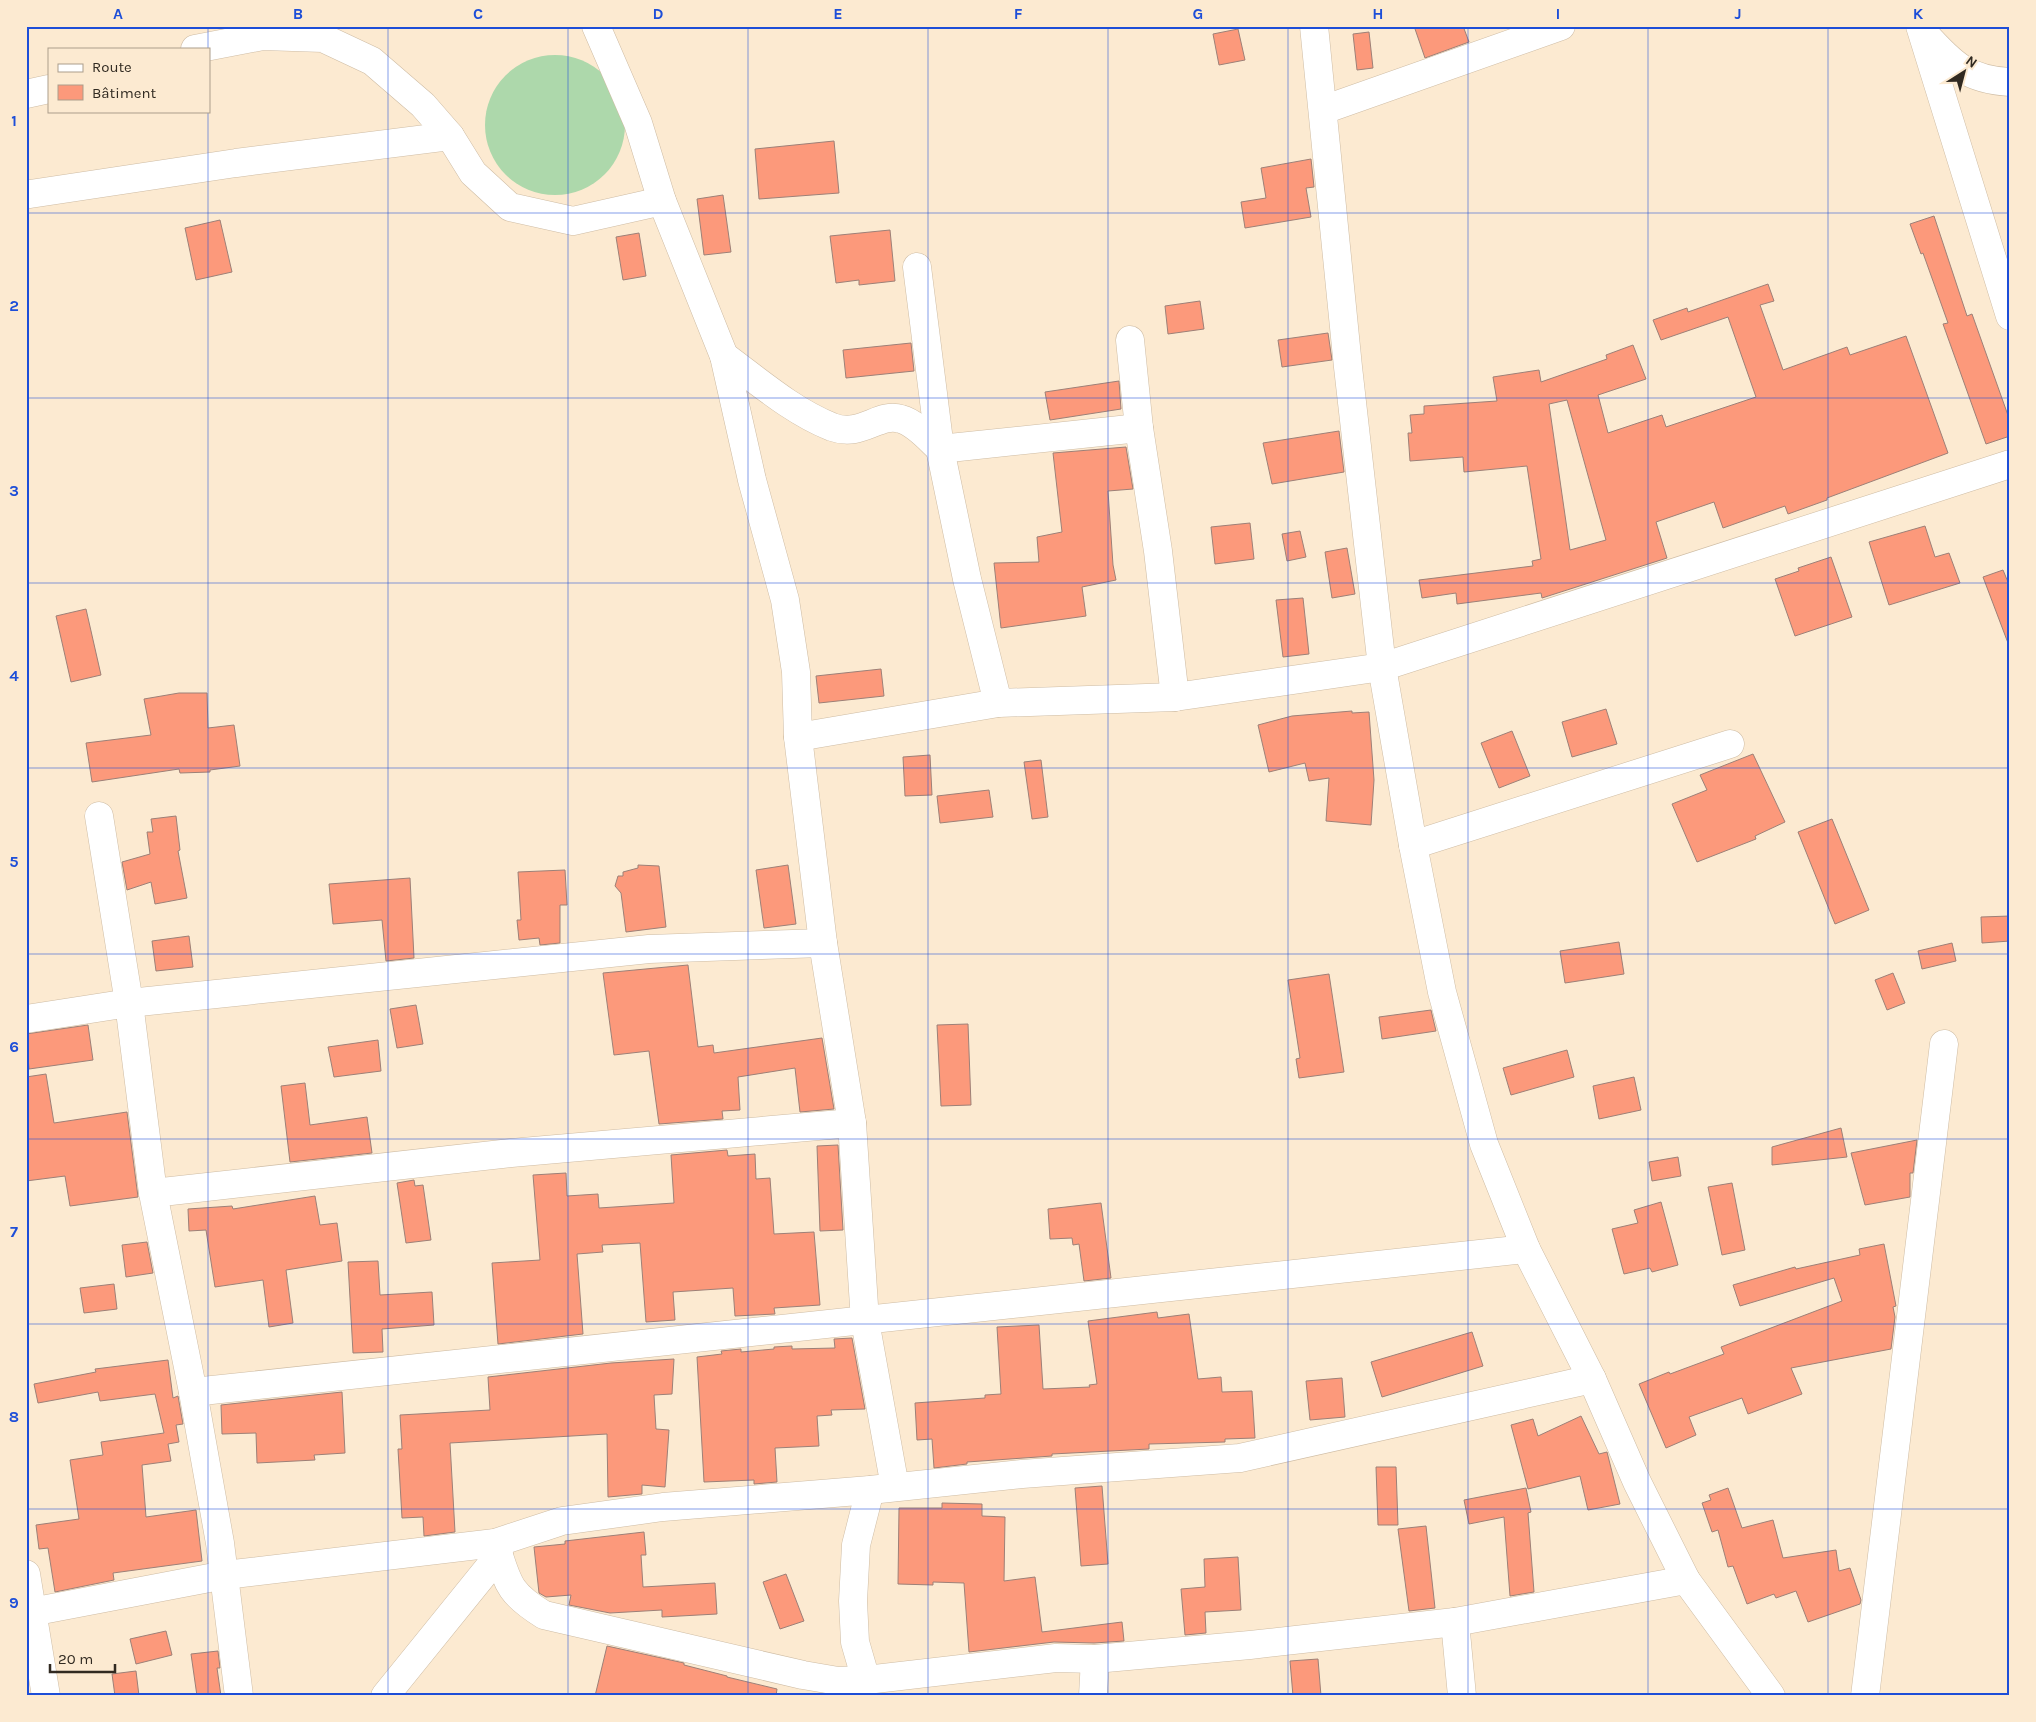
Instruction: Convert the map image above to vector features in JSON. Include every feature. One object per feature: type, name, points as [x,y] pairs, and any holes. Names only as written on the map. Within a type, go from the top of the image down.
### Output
[{"type":"street","points":[[596,26],[638,122],[662,200],[724,356],[752,480],[785,600],[796,672],[798,737],[823,943],[852,1123],[866,1321],[882,1489],[856,1545],[853,1601],[854,1642],[866,1680]]},
{"type":"street","points":[[1314,26],[1348,367],[1382,667],[1413,845],[1442,992],[1484,1144],[1526,1250],[1592,1380],[1637,1482],[1686,1580],[1772,1696]]},
{"type":"street","points":[[1323,110],[1561,26]]},
{"type":"street","points":[[1920,28],[1943,54],[1967,72],[1990,81],[2010,82]]},
{"type":"street","points":[[1920,28],[2010,316]]},
{"type":"street","points":[[200,48],[263,36],[323,38],[372,61],[423,105],[450,136],[473,173],[510,207],[573,221],[662,200]]},
{"type":"street","points":[[26,94],[48,89]]},
{"type":"street","points":[[30,194],[236,163],[450,136]]},
{"type":"street","points":[[917,267],[940,449],[967,579],[998,703]]},
{"type":"street","points":[[1130,340],[1139,428],[1158,551],[1175,697]]},
{"type":"street","points":[[724,356],[789,404],[833,427],[858,430],[889,417],[902,419],[920,430],[940,449],[1139,428]]},
{"type":"street","points":[[798,737],[998,703],[1175,697],[1382,667],[2010,464]]},
{"type":"street","points":[[1413,845],[1730,744]]},
{"type":"street","points":[[99,816],[129,1003],[153,1193],[225,1574],[239,1696]]},
{"type":"street","points":[[26,1019],[129,1003],[649,949],[823,943]]},
{"type":"street","points":[[1865,1696],[1944,1044]]},
{"type":"street","points":[[153,1193],[511,1153],[852,1123]]},
{"type":"street","points":[[192,1392],[1526,1250]]},
{"type":"street","points":[[30,1612],[225,1574],[497,1549],[562,1521],[654,1508],[882,1489],[1022,1474],[1240,1458],[1592,1380]]},
{"type":"street","points":[[497,1549],[508,1585],[523,1602],[544,1615],[803,1675],[838,1681],[866,1680],[1056,1658],[1095,1659],[1250,1645],[1454,1622],[1686,1580]]},
{"type":"street","points":[[386,1696],[497,1549]]},
{"type":"street","points":[[26,1574],[30,1612],[46,1696]]},
{"type":"street","points":[[1454,1622],[1462,1696]]},
{"type":"street","points":[[1093,1696],[1095,1659]]},
{"type":"street","points":[[866,1680],[906,1696]]},
{"type":"green space","points":[[555,55],[582,61],[594,67],[604,76],[613,86],[619,98],[625,125],[619,152],[613,164],[604,174],[594,183],[582,189],[555,195],[528,189],[516,183],[506,174],[497,164],[491,152],[485,125],[491,98],[497,86],[506,76],[516,67],[528,61]]},
{"type":"building","points":[[1414,26],[1463,26],[1469,42],[1425,58]]},
{"type":"building","points":[[1238,29],[1245,60],[1219,65],[1213,34]]},
{"type":"building","points":[[1369,32],[1373,68],[1357,70],[1353,34]]},
{"type":"building","points":[[834,141],[839,193],[759,199],[755,149]]},
{"type":"building","points":[[1311,159],[1314,187],[1306,188],[1311,217],[1245,228],[1241,202],[1266,198],[1261,168]]},
{"type":"building","points":[[723,195],[731,252],[704,255],[697,199]]},
{"type":"building","points":[[1934,216],[1967,316],[1972,314],[2010,421],[2010,436],[1986,444],[1943,324],[1948,323],[1923,253],[1921,254],[1910,224]]},
{"type":"building","points":[[220,220],[232,272],[196,280],[185,228]]},
{"type":"building","points":[[890,230],[895,281],[859,285],[859,280],[836,283],[830,236]]},
{"type":"building","points":[[639,233],[646,276],[623,280],[616,237]]},
{"type":"building","points":[[1768,284],[1774,301],[1760,305],[1783,370],[1847,347],[1850,355],[1906,336],[1948,453],[1788,514],[1785,506],[1723,528],[1714,502],[1656,522],[1667,558],[1542,598],[1541,593],[1457,604],[1456,593],[1422,598],[1419,580],[1533,566],[1532,561],[1541,559],[1527,466],[1464,472],[1463,457],[1410,461],[1408,433],[1412,433],[1410,415],[1424,414],[1424,406],[1497,401],[1493,377],[1539,370],[1541,382],[1607,359],[1606,355],[1633,345],[1646,379],[1598,395],[1608,433],[1662,415],[1666,427],[1756,397],[1728,317],[1661,340],[1653,320],[1687,308],[1688,312]],"holes":[[[1567,400],[1606,540],[1570,550],[1549,404]]]},
{"type":"building","points":[[1200,301],[1204,329],[1168,334],[1165,306]]},
{"type":"building","points":[[1328,333],[1332,360],[1282,367],[1278,340]]},
{"type":"building","points":[[911,343],[914,371],[846,378],[843,350]]},
{"type":"building","points":[[1119,381],[1121,409],[1050,420],[1045,392]]},
{"type":"building","points":[[1339,431],[1344,472],[1272,484],[1263,443]]},
{"type":"building","points":[[1126,447],[1133,489],[1108,491],[1113,565],[1116,580],[1082,587],[1086,616],[1001,628],[994,563],[1039,562],[1037,537],[1062,532],[1053,453]]},
{"type":"building","points":[[1250,523],[1254,559],[1215,564],[1211,527]]},
{"type":"building","points":[[1925,526],[1935,557],[1949,553],[1960,583],[1889,605],[1869,542]]},
{"type":"building","points":[[1300,531],[1306,557],[1287,561],[1282,534]]},
{"type":"building","points":[[1347,548],[1355,594],[1332,598],[1325,552]]},
{"type":"building","points":[[1831,557],[1852,617],[1795,636],[1775,579],[1799,571],[1798,568]]},
{"type":"building","points":[[2003,570],[2010,587],[2010,643],[2008,643],[1983,577]]},
{"type":"building","points":[[1303,598],[1309,654],[1283,657],[1276,600]]},
{"type":"building","points":[[86,609],[101,675],[71,682],[56,616]]},
{"type":"building","points":[[881,669],[884,696],[819,703],[816,676]]},
{"type":"building","points":[[179,693],[207,693],[208,728],[234,725],[240,766],[210,770],[210,772],[180,773],[179,769],[92,782],[86,743],[151,735],[144,699]]},
{"type":"building","points":[[1606,709],[1617,744],[1572,757],[1562,722]]},
{"type":"building","points":[[1352,711],[1352,713],[1369,712],[1374,780],[1371,825],[1326,821],[1329,778],[1309,781],[1305,763],[1269,772],[1258,725],[1292,716]]},
{"type":"building","points":[[1512,731],[1530,776],[1499,788],[1481,743]]},
{"type":"building","points":[[1753,754],[1785,822],[1755,836],[1756,839],[1697,862],[1672,804],[1707,790],[1700,775]]},
{"type":"building","points":[[930,755],[932,795],[905,796],[903,757]]},
{"type":"building","points":[[1041,760],[1048,817],[1032,819],[1024,762]]},
{"type":"building","points":[[989,790],[993,817],[940,823],[937,796]]},
{"type":"building","points":[[176,816],[180,850],[178,851],[187,898],[155,904],[151,882],[127,890],[122,862],[150,854],[147,832],[153,832],[151,819]]},
{"type":"building","points":[[1832,819],[1869,910],[1835,924],[1798,832]]},
{"type":"building","points":[[638,865],[659,866],[666,927],[626,932],[621,893],[615,886],[618,876],[623,876],[623,872],[638,868]]},
{"type":"building","points":[[788,865],[796,924],[764,928],[756,870]]},
{"type":"building","points":[[565,870],[567,905],[560,905],[560,943],[540,945],[539,938],[519,940],[517,920],[521,920],[518,872]]},
{"type":"building","points":[[410,878],[414,958],[386,961],[382,920],[333,924],[329,884]]},
{"type":"building","points":[[2010,916],[2010,941],[1982,943],[1981,917]]},
{"type":"building","points":[[189,936],[193,967],[156,971],[152,941]]},
{"type":"building","points":[[1619,942],[1624,974],[1565,983],[1560,951]]},
{"type":"building","points":[[1952,943],[1956,961],[1922,969],[1918,951]]},
{"type":"building","points":[[688,965],[698,1047],[713,1045],[714,1053],[822,1038],[834,1109],[800,1112],[795,1068],[738,1077],[740,1110],[722,1111],[723,1119],[659,1124],[649,1051],[614,1055],[603,973]]},
{"type":"building","points":[[1893,973],[1905,1003],[1887,1010],[1875,980]]},
{"type":"building","points":[[1329,974],[1344,1072],[1299,1078],[1296,1059],[1300,1058],[1288,980]]},
{"type":"building","points":[[416,1005],[423,1044],[397,1048],[390,1009]]},
{"type":"building","points":[[1431,1010],[1436,1031],[1382,1039],[1379,1017]]},
{"type":"building","points":[[968,1024],[971,1105],[941,1106],[937,1025]]},
{"type":"building","points":[[88,1025],[93,1060],[29,1069],[26,1034]]},
{"type":"building","points":[[378,1040],[381,1071],[334,1077],[328,1047]]},
{"type":"building","points":[[1567,1050],[1574,1077],[1511,1095],[1503,1068]]},
{"type":"building","points":[[46,1074],[54,1123],[127,1112],[138,1197],[70,1206],[65,1176],[26,1181],[26,1077]]},
{"type":"building","points":[[1634,1077],[1641,1110],[1599,1119],[1593,1086]]},
{"type":"building","points":[[305,1083],[310,1125],[367,1117],[372,1153],[290,1162],[281,1086]]},
{"type":"building","points":[[1841,1128],[1847,1157],[1772,1165],[1772,1147]]},
{"type":"building","points":[[1917,1140],[1913,1173],[1910,1173],[1910,1197],[1865,1205],[1851,1153]]},
{"type":"building","points":[[838,1145],[843,1230],[820,1231],[817,1146]]},
{"type":"building","points":[[727,1150],[728,1156],[755,1154],[756,1179],[770,1178],[774,1234],[814,1232],[820,1305],[774,1308],[775,1314],[735,1316],[733,1288],[673,1292],[675,1320],[646,1322],[640,1243],[602,1245],[603,1252],[577,1254],[583,1334],[498,1344],[492,1263],[540,1260],[533,1175],[566,1173],[567,1196],[598,1194],[599,1208],[674,1203],[671,1155]]},
{"type":"building","points":[[1678,1157],[1681,1176],[1652,1181],[1649,1162]]},
{"type":"building","points":[[414,1180],[415,1186],[423,1185],[431,1240],[406,1243],[397,1183]]},
{"type":"building","points":[[1732,1183],[1745,1250],[1722,1255],[1708,1187]]},
{"type":"building","points":[[315,1196],[320,1225],[337,1223],[342,1261],[286,1270],[293,1323],[269,1327],[263,1280],[215,1287],[206,1230],[189,1231],[188,1209],[232,1206],[233,1209]]},
{"type":"building","points":[[1661,1202],[1678,1265],[1652,1272],[1650,1268],[1624,1274],[1612,1229],[1638,1223],[1634,1210]]},
{"type":"building","points":[[1101,1203],[1111,1278],[1084,1281],[1079,1244],[1073,1245],[1072,1238],[1050,1239],[1048,1209]]},
{"type":"building","points":[[147,1242],[153,1273],[126,1277],[122,1245]]},
{"type":"building","points":[[1884,1244],[1896,1306],[1893,1307],[1895,1317],[1891,1349],[1791,1368],[1802,1394],[1748,1414],[1742,1398],[1689,1417],[1696,1435],[1666,1448],[1639,1384],[1724,1354],[1721,1347],[1842,1301],[1834,1278],[1740,1306],[1733,1285],[1795,1267],[1796,1269],[1860,1255],[1859,1249]]},
{"type":"building","points":[[378,1261],[380,1295],[432,1292],[434,1325],[382,1329],[383,1352],[353,1353],[348,1262]]},
{"type":"building","points":[[114,1284],[117,1309],[84,1313],[80,1288]]},
{"type":"building","points":[[1157,1312],[1158,1318],[1189,1314],[1198,1379],[1221,1377],[1222,1392],[1252,1391],[1255,1438],[1225,1439],[1225,1442],[1149,1444],[1149,1449],[1052,1454],[1052,1456],[967,1462],[967,1464],[934,1468],[932,1439],[917,1440],[915,1403],[985,1398],[985,1395],[1001,1394],[997,1327],[1039,1325],[1043,1389],[1090,1387],[1089,1385],[1097,1384],[1088,1321]]},
{"type":"building","points":[[1472,1332],[1483,1366],[1382,1397],[1371,1362]]},
{"type":"building","points":[[852,1338],[865,1409],[831,1410],[832,1415],[817,1416],[819,1446],[775,1448],[777,1482],[754,1484],[754,1480],[704,1482],[697,1357],[722,1354],[721,1351],[741,1349],[741,1352],[792,1346],[792,1349],[835,1348],[834,1339]]},
{"type":"building","points":[[674,1359],[672,1394],[654,1395],[656,1429],[669,1430],[665,1487],[642,1485],[642,1494],[608,1497],[607,1434],[450,1443],[455,1532],[424,1536],[423,1517],[402,1518],[398,1449],[402,1449],[400,1415],[490,1410],[488,1377],[611,1363]]},
{"type":"building","points":[[168,1360],[173,1398],[178,1396],[183,1424],[176,1425],[179,1442],[168,1444],[171,1461],[142,1465],[146,1517],[196,1510],[202,1561],[113,1573],[114,1580],[55,1592],[48,1548],[39,1549],[36,1525],[79,1519],[70,1460],[103,1455],[101,1442],[164,1433],[155,1394],[100,1401],[98,1392],[38,1403],[34,1384],[96,1372],[95,1369]]},
{"type":"building","points":[[1342,1378],[1345,1417],[1310,1420],[1306,1381]]},
{"type":"building","points":[[342,1392],[345,1453],[314,1455],[315,1460],[257,1463],[256,1433],[222,1434],[221,1405]]},
{"type":"building","points":[[1581,1416],[1599,1454],[1607,1452],[1620,1504],[1588,1510],[1580,1476],[1528,1489],[1511,1425],[1533,1419],[1538,1436]]},
{"type":"building","points":[[1376,1467],[1396,1467],[1398,1525],[1378,1525]]},
{"type":"building","points":[[1102,1486],[1108,1564],[1081,1566],[1075,1488]]},
{"type":"building","points":[[1526,1488],[1531,1512],[1528,1513],[1534,1592],[1510,1596],[1504,1517],[1469,1524],[1464,1500]]},
{"type":"building","points":[[1728,1488],[1742,1528],[1773,1520],[1783,1558],[1836,1550],[1839,1571],[1850,1568],[1861,1600],[1860,1604],[1808,1622],[1796,1591],[1776,1598],[1774,1594],[1747,1604],[1733,1566],[1728,1567],[1718,1530],[1712,1532],[1702,1503],[1711,1500],[1709,1495]]},
{"type":"building","points":[[942,1503],[982,1504],[982,1516],[1005,1517],[1004,1581],[1035,1577],[1042,1632],[1122,1622],[1124,1641],[1094,1643],[1054,1642],[969,1652],[964,1583],[933,1582],[933,1585],[898,1584],[899,1508],[942,1508]]},
{"type":"building","points":[[1426,1526],[1435,1608],[1409,1611],[1398,1529]]},
{"type":"building","points":[[644,1532],[646,1555],[641,1555],[643,1587],[715,1583],[717,1614],[662,1617],[662,1610],[610,1613],[569,1605],[571,1595],[546,1597],[539,1593],[534,1547],[565,1544],[565,1541]]},
{"type":"building","points":[[1238,1557],[1241,1610],[1205,1612],[1206,1633],[1185,1635],[1181,1589],[1205,1587],[1204,1559]]},
{"type":"building","points":[[786,1574],[804,1621],[780,1629],[763,1582]]},
{"type":"building","points":[[166,1631],[172,1655],[136,1664],[130,1639]]},
{"type":"building","points":[[607,1646],[684,1663],[684,1665],[777,1689],[776,1696],[595,1696]]},
{"type":"building","points":[[218,1651],[220,1668],[217,1668],[221,1696],[197,1696],[191,1654]]},
{"type":"building","points":[[1318,1659],[1321,1696],[1293,1696],[1290,1661]]},
{"type":"building","points":[[136,1671],[139,1696],[115,1696],[112,1674]]}]
